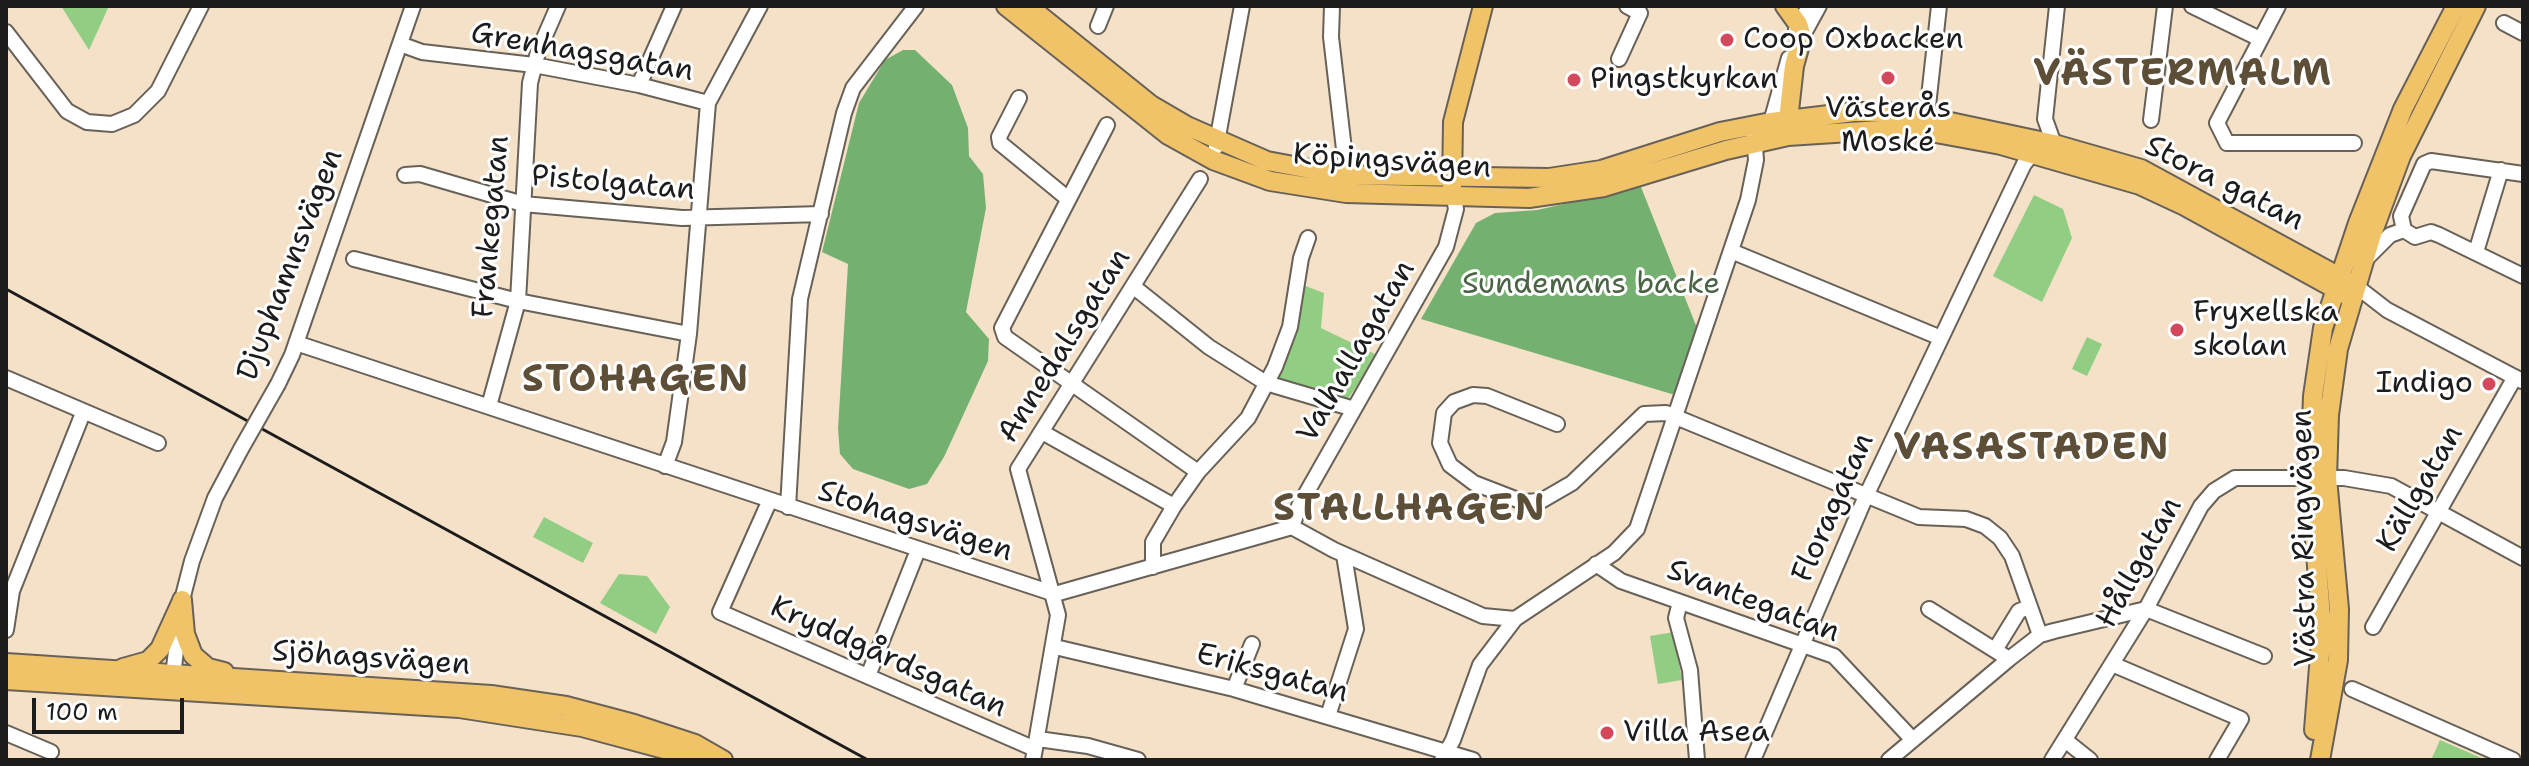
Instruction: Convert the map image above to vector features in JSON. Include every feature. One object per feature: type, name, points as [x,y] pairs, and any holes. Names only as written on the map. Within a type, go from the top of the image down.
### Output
[{"type":"main road","name":"Köpingsvägen","points":[[1006,6],[1139,114],[1213,160],[1270,181],[1341,183],[1575,175],[1771,131]]},
{"type":"main road","name":"Köpingsvägen","points":[[1028,6],[1124,86],[1187,126],[1267,161],[1341,183],[1454,198],[1562,195],[1604,187],[1771,131]]},
{"type":"main road","points":[[1454,198],[1450,178],[1453,122],[1483,6]]},
{"type":"main road","points":[[1771,131],[1792,85],[1800,30],[1785,6]]},
{"type":"main road","name":"Västra Ringvägen","points":[[2320,760],[2336,672],[2338,635],[2318,478],[2335,367],[2330,363],[2358,223],[2403,109],[2456,6]]},
{"type":"main road","name":"Västra Ringvägen","points":[[2308,760],[2322,648],[2313,396],[2323,328],[2365,260],[2417,119],[2476,6]]},
{"type":"main road","points":[[1792,85],[1802,104],[1830,114]]},
{"type":"main road","name":"Stora gatan","points":[[1771,131],[1830,114],[1885,111],[1927,115],[2054,144],[2141,169],[2345,289]]},
{"type":"main road","name":"Stora gatan","points":[[1771,131],[1896,129],[2033,153],[2112,174],[2171,199],[2307,266]]},
{"type":"main road","points":[[2323,328],[2307,266],[2337,252],[2352,226],[2358,223]]},
{"type":"main road","points":[[110,671],[148,661],[154,656],[182,600]]},
{"type":"main road","points":[[182,600],[185,634],[193,655],[208,668],[252,680]]},
{"type":"main road","name":"Sjöhagsvägen","points":[[6,663],[110,671],[172,684],[487,712],[582,727],[705,760]]},
{"type":"main road","points":[[6,680],[65,684],[81,679],[172,684]]},
{"type":"main road","name":"Sjöhagsvägen","points":[[172,684],[252,680],[382,687],[529,701],[634,724],[695,744],[723,760]]},
{"type":"main road","points":[[382,687],[416,698],[475,704],[487,712],[499,706],[529,701]]},
{"type":"street","points":[[6,32],[67,111],[87,122],[112,124],[134,115],[158,91],[201,6]]},
{"type":"street","name":"Djuphamnsvägen","points":[[172,684],[182,600],[215,498],[278,384],[296,343],[413,6]]},
{"type":"street","name":"Frankegatan","points":[[489,406],[518,301],[534,65],[558,6]]},
{"type":"street","points":[[639,85],[674,6]]},
{"type":"street","points":[[665,466],[674,442],[689,334],[708,103],[760,6]]},
{"type":"street","points":[[788,507],[800,299],[844,113],[853,88],[916,6]]},
{"type":"street","points":[[1098,26],[1106,6]]},
{"type":"street","points":[[1213,160],[1242,6]]},
{"type":"street","points":[[1332,6],[1331,37],[1345,158],[1341,183]]},
{"type":"street","points":[[1444,755],[1453,740],[1480,665],[1515,619],[1624,545],[1637,529],[1771,131],[1809,6]]},
{"type":"street","points":[[1800,30],[1819,6]]},
{"type":"street","points":[[1927,115],[1939,6]]},
{"type":"street","points":[[2054,144],[2045,119],[2057,6]]},
{"type":"street","points":[[2151,120],[2165,6]]},
{"type":"street","points":[[2192,6],[2260,39]]},
{"type":"street","points":[[2278,6],[2217,123],[2227,143],[2354,143]]},
{"type":"street","points":[[1619,59],[1634,9]]},
{"type":"street","points":[[2504,23],[2523,33]]},
{"type":"street","name":"Grenhagsgatan","points":[[400,44],[434,54],[534,65],[639,85],[708,103]]},
{"type":"street","points":[[1019,98],[999,137],[1000,143],[1067,198]]},
{"type":"street","points":[[1107,125],[1002,328],[1005,337],[1198,472]]},
{"type":"street","name":"Floragatan","points":[[1753,760],[1866,496],[2024,164],[2033,153]]},
{"type":"street","points":[[2523,174],[2439,160],[2424,164],[2401,216],[2404,230],[2415,237],[2431,232],[2523,276]]},
{"type":"street","points":[[2476,252],[2501,170]]},
{"type":"street","name":"Pistolgatan","points":[[405,175],[420,174],[523,204],[698,218],[821,214]]},
{"type":"street","name":"Annedalsgatan","points":[[1035,749],[1055,647],[1058,615],[1055,594],[1018,477],[1022,462],[1200,179]]},
{"type":"street","name":"Valhallagatan","points":[[1292,527],[1299,506],[1446,247],[1456,209],[1454,198]]},
{"type":"street","points":[[2365,260],[2390,235],[2404,230]]},
{"type":"street","points":[[1153,567],[1153,542],[1174,506],[1198,472],[1248,418],[1266,383],[1290,327],[1308,238]]},
{"type":"street","points":[[1731,251],[1941,338]]},
{"type":"street","points":[[354,259],[518,301],[689,334]]},
{"type":"street","points":[[1134,287],[1209,347],[1266,383],[1354,409]]},
{"type":"street","name":"Stora gatan","points":[[2345,289],[2519,379]]},
{"type":"street","name":"Stohagsvägen","points":[[296,343],[769,502],[1055,594]]},
{"type":"street","points":[[6,378],[158,443]]},
{"type":"street","name":"Källgatan","points":[[2373,627],[2519,379]]},
{"type":"street","points":[[1557,424],[1487,396],[1473,395],[1454,402],[1444,413],[1440,443],[1450,465],[1474,483],[1523,502],[1541,501],[1572,483],[1644,414],[1655,411],[1676,416],[1919,517],[1966,519],[1985,526],[2000,538],[2012,556],[2040,635]]},
{"type":"street","points":[[6,630],[9,590],[83,413]]},
{"type":"street","points":[[1042,432],[1174,506]]},
{"type":"street","name":"Hållgatan","points":[[2052,760],[2146,609],[2201,506],[2214,491],[2235,478],[2364,479],[2391,486],[2523,558]]},
{"type":"street","name":"Kryddgårdsgatan","points":[[769,502],[720,612],[1035,749],[1088,746],[1138,760]]},
{"type":"street","points":[[1055,594],[1292,527],[1344,555],[1483,616],[1515,619]]},
{"type":"street","points":[[868,676],[918,550]]},
{"type":"street","points":[[1328,716],[1356,629],[1344,555]]},
{"type":"street","name":"Svantegatan","points":[[1596,564],[1621,581],[1834,656],[1913,740]]},
{"type":"street","points":[[1680,602],[1676,618],[1690,670],[1697,760]]},
{"type":"street","points":[[1995,650],[2019,611],[2029,607]]},
{"type":"street","points":[[1929,609],[2009,659]]},
{"type":"street","points":[[1889,760],[2040,635],[2146,609],[2264,656]]},
{"type":"street","points":[[1234,689],[1252,644]]},
{"type":"street","name":"Eriksgatan","points":[[1055,647],[1234,689],[1328,716],[1444,755],[1473,760]]},
{"type":"street","points":[[2112,664],[2241,719],[2217,760]]},
{"type":"street","points":[[2352,689],[2513,760]]},
{"type":"street","points":[[6,733],[51,752]]},
{"type":"street","points":[[2065,740],[2090,760]]},
{"type":"green space","points":[[61,6],[109,6],[89,50]]},
{"type":"green space","points":[[903,50],[915,50],[952,85],[968,128],[969,156],[983,174],[986,208],[966,312],[989,339],[988,361],[944,457],[927,484],[909,489],[853,469],[840,454],[838,429],[848,264],[822,252],[859,103],[885,60]]},
{"type":"green space","name":"Sundemans backe","points":[[1641,187],[1697,328],[1675,395],[1421,319],[1476,223],[1495,213],[1537,210]]},
{"type":"green space","points":[[2034,195],[2063,209],[2072,238],[2042,302],[1993,276]]},
{"type":"green space","points":[[1303,285],[1324,293],[1321,328],[1377,355],[1348,399],[1279,378]]},
{"type":"green space","points":[[2087,337],[2102,344],[2087,376],[2072,369]]},
{"type":"green space","points":[[544,517],[593,543],[583,563],[533,537]]},
{"type":"green space","points":[[619,574],[647,576],[670,607],[656,634],[600,603]]},
{"type":"green space","points":[[1674,632],[1682,680],[1658,684],[1650,636]]},
{"type":"green space","points":[[2440,740],[2486,760],[2431,760]]},
{"type":"railway","points":[[6,289],[868,760]]},
{"type":"place","name":"Coop Oxbacken","points":[[1727,40]]},
{"type":"place","name":"Västerås Moské","points":[[1888,78]]},
{"type":"place","name":"Pingstkyrkan","points":[[1574,80]]},
{"type":"place","name":"Fryxellska skolan","points":[[2177,330]]},
{"type":"place","name":"Indigo","points":[[2489,384]]},
{"type":"place","name":"Villa Asea","points":[[1607,733]]},
{"type":"district","name":"VÄSTERMALM","points":[[2183,75]]},
{"type":"district","name":"STOHAGEN","points":[[636,381]]},
{"type":"district","name":"VASASTADEN","points":[[2032,449]]},
{"type":"district","name":"STALLHAGEN","points":[[1410,510]]}]
